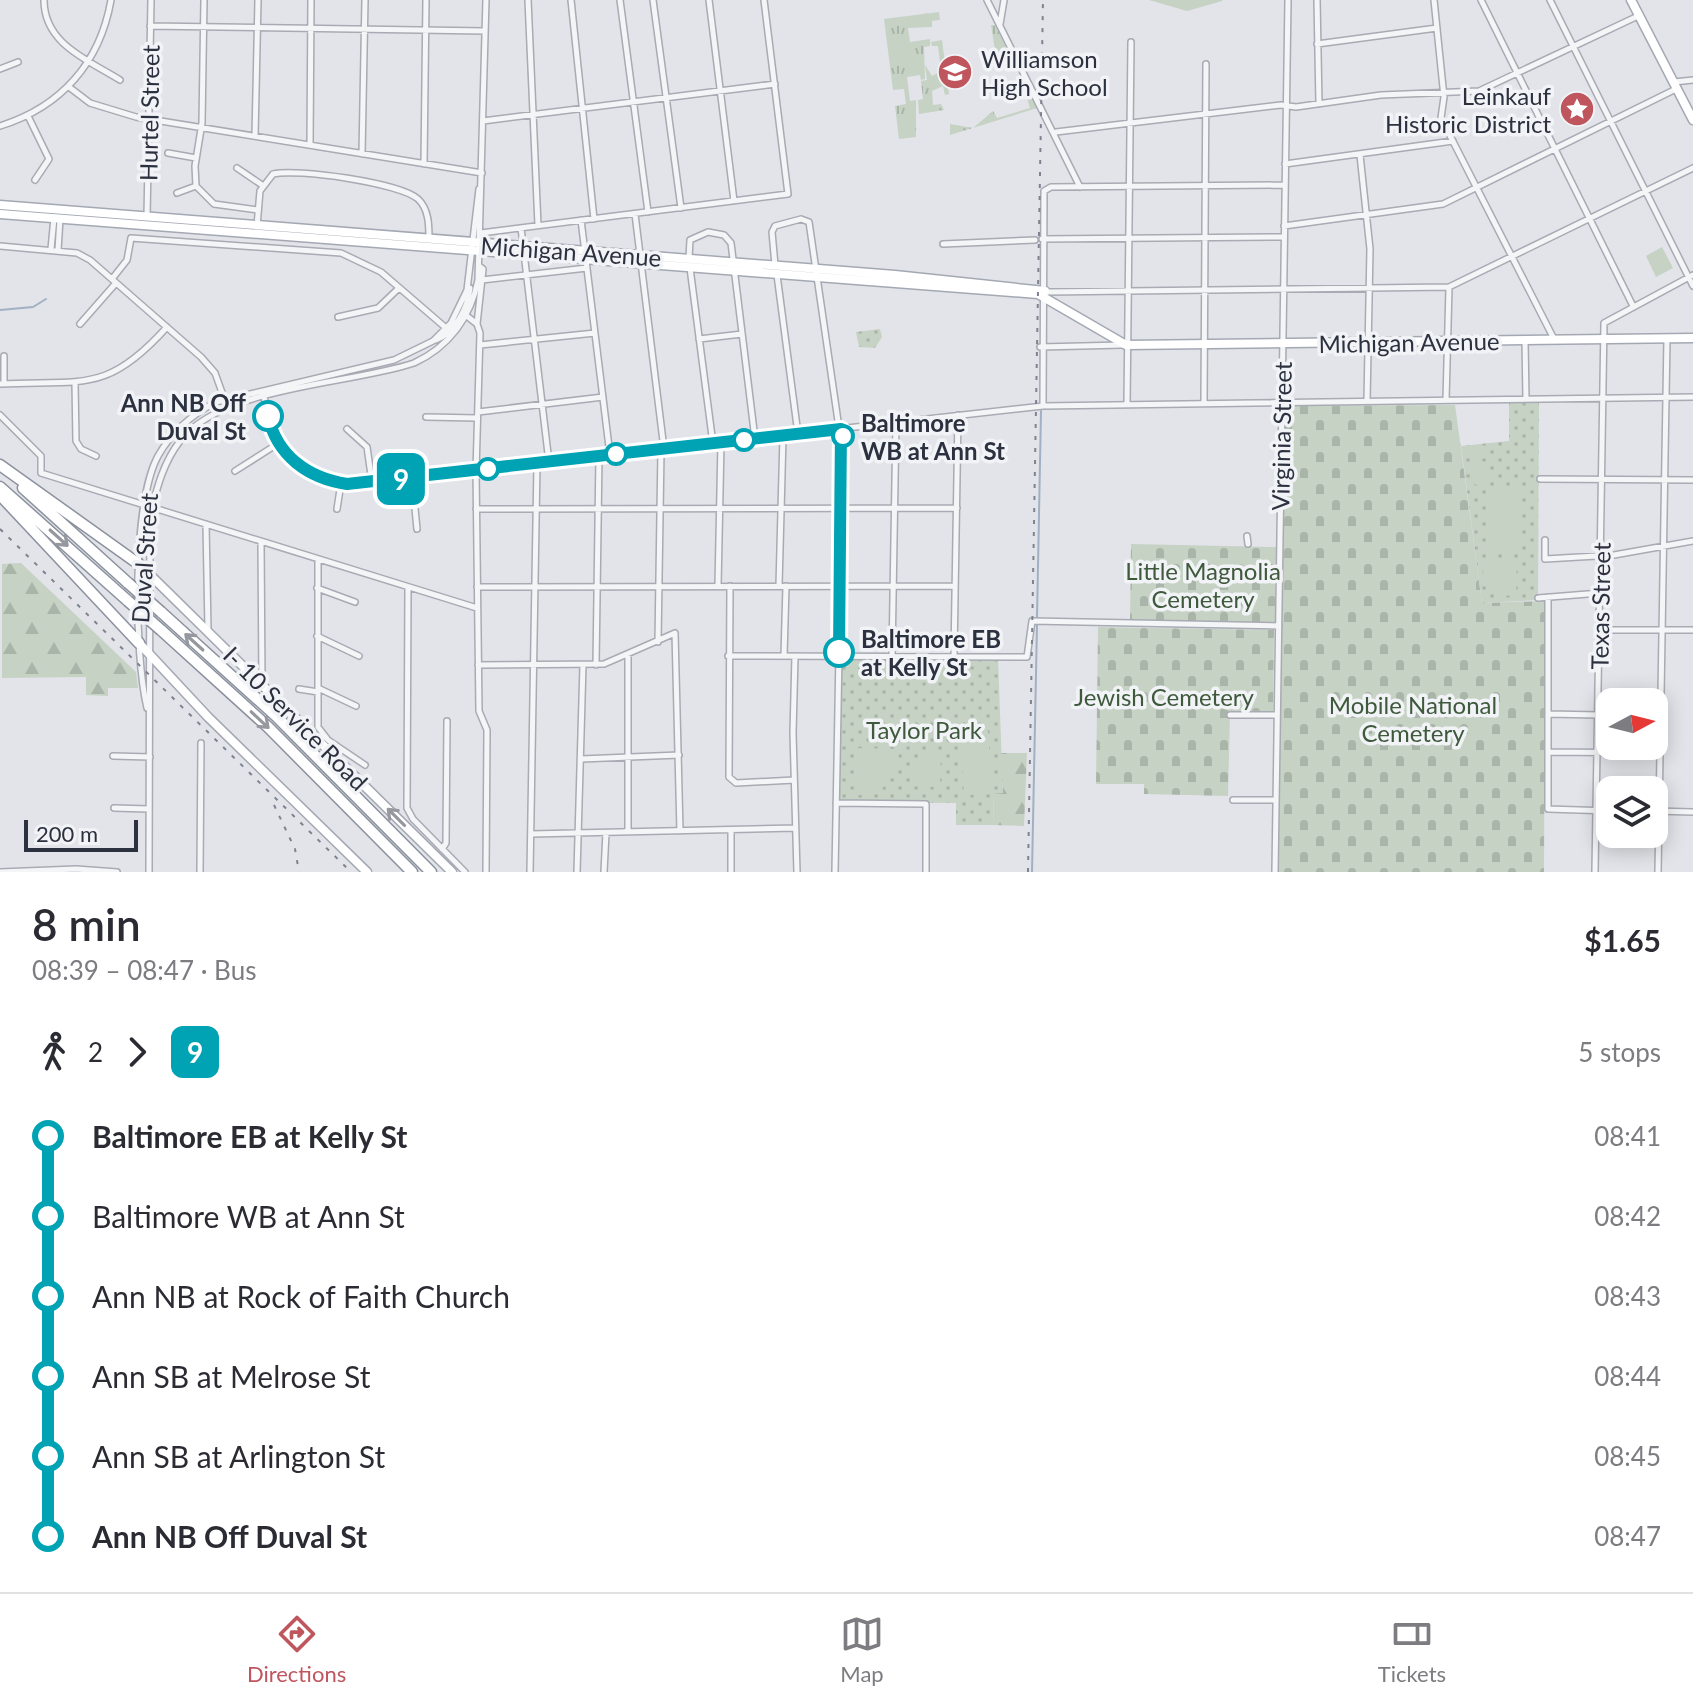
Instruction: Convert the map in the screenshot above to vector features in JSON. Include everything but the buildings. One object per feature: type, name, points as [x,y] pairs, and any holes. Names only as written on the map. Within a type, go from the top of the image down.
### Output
[{"type":"highway","points":[[0,467],[145,568]]},
{"type":"highway","points":[[0,467],[276,716],[431,872]]},
{"type":"highway","points":[[0,487],[268,727],[412,872]]},
{"type":"highway","points":[[0,495],[139,643]]},
{"type":"main road","points":[[1631,0],[1693,119]]},
{"type":"main road","name":"Michigan Avenue","points":[[0,205],[147,221],[547,253],[586,260],[641,260],[1043,292],[1126,345]]},
{"type":"main road","name":"Michigan Avenue","points":[[0,214],[147,221],[178,228],[257,230],[298,238],[428,244]]},
{"type":"main road","name":"Michigan Avenue","points":[[1043,292],[1126,345],[1693,338]]},
{"type":"main road","name":"I- 10 Service Road","points":[[145,568],[452,872]]},
{"type":"main road","points":[[139,643],[367,872]]},
{"type":"street","points":[[44,0],[45,17],[52,34],[120,80]]},
{"type":"street","points":[[0,126],[28,116],[69,87],[89,61],[103,34],[111,0]]},
{"type":"street","name":"Hurtel Street","points":[[147,221],[151,0]]},
{"type":"street","points":[[204,0],[201,128],[196,158],[196,186],[214,204],[258,210]]},
{"type":"street","points":[[255,136],[258,0]]},
{"type":"street","points":[[310,145],[311,0]]},
{"type":"street","points":[[362,154],[365,0]]},
{"type":"street","points":[[424,164],[426,0]]},
{"type":"street","points":[[486,0],[493,0]]},
{"type":"street","name":"Duval Street","points":[[149,872],[150,654],[144,506],[156,459],[174,432],[191,416],[224,398],[394,360],[433,341],[446,328],[464,299],[481,233],[486,0]]},
{"type":"street","points":[[528,0],[538,225]]},
{"type":"street","points":[[571,0],[594,219]]},
{"type":"street","points":[[620,0],[648,212]]},
{"type":"street","points":[[653,0],[681,208]]},
{"type":"street","points":[[709,0],[734,201]]},
{"type":"street","points":[[481,233],[788,194],[764,0]]},
{"type":"street","points":[[987,0],[1056,132],[1080,187]]},
{"type":"street","points":[[1000,24],[1004,0]]},
{"type":"street","name":"Virginia Street","points":[[1275,872],[1288,0]]},
{"type":"street","points":[[1317,0],[1319,104]]},
{"type":"street","points":[[1434,0],[1443,92],[1441,118],[1554,341]]},
{"type":"street","points":[[1481,0],[1633,306]]},
{"type":"street","points":[[1550,0],[1691,276],[1693,286]]},
{"type":"street","points":[[1056,132],[1286,106],[1479,91],[1639,16]]},
{"type":"street","points":[[150,26],[485,31]]},
{"type":"street","points":[[1317,44],[1437,28]]},
{"type":"street","points":[[1127,405],[1131,42]]},
{"type":"street","points":[[0,69],[18,62]]},
{"type":"street","points":[[1204,403],[1206,64]]},
{"type":"street","points":[[1284,226],[1438,206],[1610,121],[1675,85],[1693,80]]},
{"type":"street","points":[[483,121],[775,84]]},
{"type":"street","points":[[69,87],[102,108],[147,119],[482,173]]},
{"type":"street","points":[[28,116],[49,159],[35,180]]},
{"type":"street","points":[[1285,164],[1453,141]]},
{"type":"street","points":[[168,153],[196,158]]},
{"type":"street","points":[[1360,155],[1367,215],[1370,288],[1367,401]]},
{"type":"street","points":[[237,168],[262,185]]},
{"type":"street","points":[[1043,292],[1449,287],[1693,168]]},
{"type":"street","points":[[257,230],[262,185],[273,174],[293,172],[399,189],[416,197],[425,208],[428,244]]},
{"type":"street","name":"Duval Street","points":[[149,718],[139,643],[152,508],[163,470],[188,432],[219,410],[414,363],[445,342],[475,295],[482,173]]},
{"type":"street","points":[[1043,406],[1040,347],[1043,195],[1048,188],[1285,185]]},
{"type":"street","points":[[177,193],[196,186]]},
{"type":"street","points":[[635,214],[662,449],[658,642]]},
{"type":"street","points":[[54,250],[58,218]]},
{"type":"street","points":[[798,434],[772,232],[778,223],[806,219],[812,226],[841,429],[835,872]]},
{"type":"street","points":[[581,220],[610,455]]},
{"type":"street","points":[[177,240],[178,228]]},
{"type":"street","points":[[521,228],[549,462]]},
{"type":"street","points":[[713,444],[689,264],[688,246],[695,236],[719,234],[731,243],[755,439]]},
{"type":"street","points":[[1042,239],[1284,237]]},
{"type":"street","points":[[80,324],[127,260],[131,238],[341,253],[360,259],[446,328]]},
{"type":"street","points":[[293,249],[298,238]]},
{"type":"street","points":[[298,238],[302,250]]},
{"type":"street","points":[[943,244],[1035,240]]},
{"type":"street","points":[[0,246],[54,250],[90,260],[215,373],[224,398]]},
{"type":"street","points":[[482,280],[526,275],[586,260]]},
{"type":"street","points":[[479,266],[483,269],[477,324],[480,345],[476,471],[477,608],[479,711],[487,730],[486,872]]},
{"type":"street","points":[[1604,340],[1607,319],[1691,276]]},
{"type":"street","points":[[433,341],[447,333],[464,314],[469,297],[469,279]]},
{"type":"street","points":[[1446,400],[1449,287]]},
{"type":"street","points":[[338,317],[378,308],[399,288]]},
{"type":"street","points":[[464,314],[477,324]]},
{"type":"street","points":[[4,356],[2,384],[75,383],[119,372],[143,354],[167,327]]},
{"type":"street","points":[[480,345],[595,333]]},
{"type":"street","points":[[699,339],[742,334]]},
{"type":"street","points":[[1103,345],[1106,335]]},
{"type":"street","points":[[1661,688],[1667,338]]},
{"type":"street","name":"Texas Street","points":[[1599,688],[1604,340]]},
{"type":"street","points":[[1525,341],[1526,399]]},
{"type":"street","points":[[1040,347],[1126,345]]},
{"type":"street","points":[[75,383],[76,441],[81,449],[96,456]]},
{"type":"street","points":[[239,394],[264,397],[279,443],[292,460],[312,475],[341,483],[476,471],[1043,406],[1693,397]]},
{"type":"street","points":[[426,417],[478,415],[603,397]]},
{"type":"street","points":[[0,415],[41,456],[41,473],[477,608]]},
{"type":"street","points":[[954,656],[958,415]]},
{"type":"street","points":[[892,656],[896,422]]},
{"type":"street","points":[[347,429],[367,447],[372,482]]},
{"type":"street","points":[[783,436],[784,656]]},
{"type":"street","points":[[235,471],[279,443]]},
{"type":"street","points":[[718,586],[721,443]]},
{"type":"street","points":[[596,665],[599,456]]},
{"type":"street","points":[[530,872],[537,464]]},
{"type":"street","points":[[412,478],[417,529]]},
{"type":"street","points":[[1540,479],[1693,480]]},
{"type":"street","points":[[337,509],[341,483]]},
{"type":"street","points":[[476,509],[957,508]]},
{"type":"street","points":[[206,524],[208,631]]},
{"type":"street","points":[[1545,540],[1545,559],[1600,555],[1693,541]]},
{"type":"street","points":[[261,542],[262,685]]},
{"type":"street","points":[[318,560],[318,723],[321,731],[365,765]]},
{"type":"street","points":[[730,586],[729,777],[733,783],[794,780]]},
{"type":"street","points":[[477,587],[955,586]]},
{"type":"street","points":[[408,587],[407,808],[465,872]]},
{"type":"street","points":[[317,588],[355,602]]},
{"type":"street","points":[[1538,598],[1600,593]]},
{"type":"street","points":[[1548,597],[1548,809],[1596,810]]},
{"type":"street","points":[[728,656],[1000,657],[1030,654],[1030,621],[1279,626]]},
{"type":"street","points":[[1600,630],[1693,630]]},
{"type":"street","points":[[478,665],[596,665],[675,633],[680,831]]},
{"type":"street","points":[[317,636],[359,656]]},
{"type":"street","points":[[628,654],[628,832]]},
{"type":"street","points":[[795,656],[797,872]]},
{"type":"street","points":[[577,872],[583,665]]},
{"type":"street","points":[[299,689],[318,690],[356,706]]},
{"type":"street","points":[[1549,714],[1596,715]]},
{"type":"street","points":[[1230,715],[1277,715]]},
{"type":"street","points":[[442,849],[446,843],[447,721]]},
{"type":"street","points":[[200,872],[201,743]]},
{"type":"street","points":[[1549,752],[1596,752]]},
{"type":"street","points":[[581,759],[679,755]]},
{"type":"street","points":[[113,756],[150,757]]},
{"type":"street","points":[[1233,800],[1276,800]]},
{"type":"street","points":[[836,803],[926,804],[926,872]]},
{"type":"street","points":[[114,808],[149,809]]},
{"type":"street","name":"Texas Street","points":[[1595,872],[1596,810]]},
{"type":"street","points":[[1668,811],[1693,812]]},
{"type":"street","points":[[531,834],[795,828]]},
{"type":"street","points":[[731,830],[731,872]]},
{"type":"street","points":[[604,872],[606,833]]},
{"type":"street","points":[[1658,848],[1658,872]]},
{"type":"street","points":[[0,872],[76,869],[117,872]]},
{"type":"green space","points":[[1149,0],[1222,0],[1222,1],[1187,11]]},
{"type":"green space","points":[[939,12],[940,20],[932,21],[932,27],[908,28],[910,42],[930,39],[930,46],[924,47],[925,79],[921,80],[920,75],[907,77],[910,101],[916,100],[916,137],[899,139],[895,106],[906,104],[904,89],[893,90],[884,19]]},
{"type":"green space","points":[[991,25],[995,25],[1009,53],[1005,62],[997,63]]},
{"type":"green space","points":[[942,40],[949,94],[945,95],[943,86],[932,91],[933,105],[941,104],[944,110],[919,114],[918,100],[923,99],[921,81],[927,80],[925,65],[932,76],[941,71],[938,46],[932,46],[931,42]]},
{"type":"green space","points":[[1030,92],[1037,108],[973,128],[993,111],[997,118],[1030,108],[1026,95]]},
{"type":"green space","points":[[950,124],[973,128],[950,135]]},
{"type":"green space","points":[[1662,247],[1673,268],[1656,277],[1646,256]]},
{"type":"green space","points":[[880,329],[882,337],[875,348],[859,347],[856,332]]},
{"type":"green space","points":[[1539,398],[1538,600],[1482,603],[1461,446],[1509,441],[1509,401]]},
{"type":"green space","name":"Mobile National Cemetery","points":[[1455,405],[1482,603],[1545,601],[1544,872],[1278,872],[1285,406]]},
{"type":"green space","points":[[1489,446],[1490,458],[1469,459],[1469,448]]},
{"type":"green space","points":[[1481,464],[1489,467],[1492,475],[1489,483],[1481,486],[1473,483],[1470,475],[1473,467]]},
{"type":"green space","points":[[1488,489],[1518,489],[1518,551],[1488,551]]},
{"type":"green space","name":"Little Magnolia Cemetery","points":[[1131,544],[1276,547],[1275,624],[1130,621]]},
{"type":"green space","points":[[1517,558],[1516,597],[1491,586],[1484,575],[1481,560]]},
{"type":"green space","points":[[21,563],[136,672],[138,688],[108,688],[108,696],[86,695],[86,677],[2,678],[2,564]]},
{"type":"green space","name":"Jewish Cemetery","points":[[1098,627],[1274,630],[1273,713],[1230,712],[1228,796],[1144,794],[1144,784],[1096,784]]},
{"type":"green space","name":"Taylor Park","points":[[838,656],[998,659],[1003,793],[993,794],[994,825],[956,825],[956,803],[838,802]]},
{"type":"green space","points":[[904,661],[905,680],[878,683],[878,678],[870,678],[871,662]]},
{"type":"green space","points":[[988,731],[992,794],[964,795],[960,732]]},
{"type":"green space","points":[[859,748],[899,749],[892,776],[874,793],[855,795]]},
{"type":"green space","points":[[941,753],[940,787],[910,786],[916,760],[925,754]]},
{"type":"green space","points":[[1000,753],[1027,753],[1024,826],[994,825],[993,793],[1003,792]]},
{"type":"waterway","points":[[0,310],[33,307],[46,299]]},
{"type":"waterway","points":[[1037,618],[1041,411]]},
{"type":"waterway","points":[[1032,872],[1037,624]]},
{"type":"railway","points":[[1028,872],[1043,0]]},
{"type":"railway","points":[[0,529],[351,872]]},
{"type":"railway","points":[[274,805],[295,849],[299,872]]},
{"type":"bus line","name":"9","points":[[268,416],[278,441],[292,460],[312,475],[347,484],[841,429],[839,652]]},
{"type":"place","name":"Williamson High School","points":[[955,72]]},
{"type":"place","name":"Leinkauf Historic District","points":[[1577,109]]},
{"type":"place","name":"Ann NB Off Duval St","points":[[268,416]]},
{"type":"place","name":"Baltimore WB at Ann St","points":[[843,436]]},
{"type":"place","name":"Baltimore EB at Kelly St","points":[[839,652]]}]
